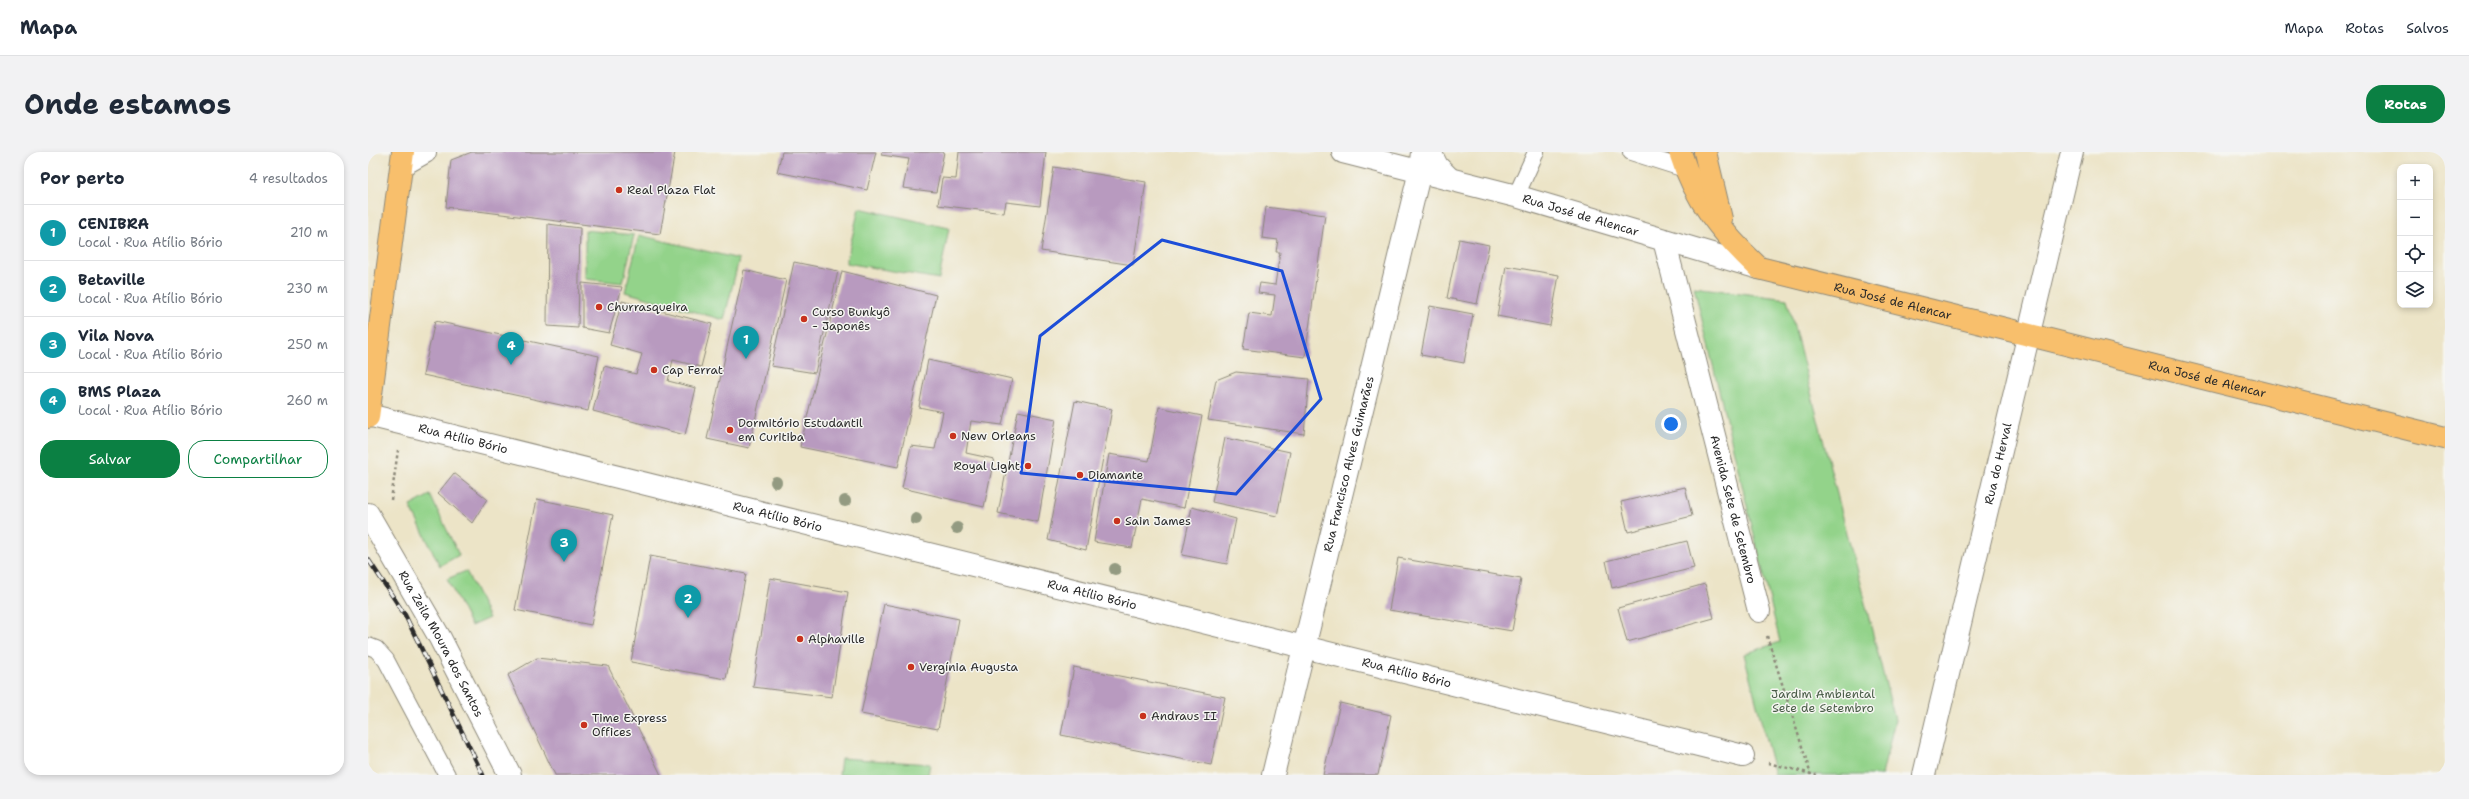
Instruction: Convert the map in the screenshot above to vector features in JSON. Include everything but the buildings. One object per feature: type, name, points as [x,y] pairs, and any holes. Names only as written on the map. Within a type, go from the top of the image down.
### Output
[{"type":"main road","points":[[1705,152],[1724,235]]},
{"type":"main road","points":[[368,416],[402,158]]},
{"type":"main road","points":[[1683,160],[1705,206],[1724,235],[1759,268]]},
{"type":"main road","name":"Rua José de Alencar","points":[[1759,268],[2028,336],[2445,438]]},
{"type":"street","points":[[402,158],[425,152]]},
{"type":"street","name":"Rua José de Alencar","points":[[1343,152],[1421,162],[1450,179],[1516,196],[1759,268]]},
{"type":"street","points":[[1430,152],[1437,166],[1450,179]]},
{"type":"street","name":"Rua do Herval","points":[[1924,775],[2072,152]]},
{"type":"street","name":"Rua Francisco Alves Guimarães","points":[[1274,775],[1421,162]]},
{"type":"street","name":"Avenida Sete de Setembro","points":[[1664,240],[1759,611]]},
{"type":"street","name":"Rua Atílio Bório","points":[[368,416],[402,423],[1743,756]]},
{"type":"street","name":"Rua Zeila Moura dos Santos","points":[[368,514],[440,638],[510,775]]},
{"type":"lane","points":[[1516,196],[1536,152]]},
{"type":"lane","points":[[1632,152],[1683,160]]},
{"type":"lane","points":[[368,646],[376,649],[386,660],[447,775]]},
{"type":"path","points":[[391,501],[402,423]]},
{"type":"path","points":[[1759,611],[1811,774]]},
{"type":"path","points":[[1743,756],[1816,775]]},
{"type":"highlighted area","points":[[1162,240],[1282,271],[1321,399],[1236,494],[1021,473],[1040,336]]},
{"type":"green space","points":[[859,208],[949,228],[939,279],[846,263]]},
{"type":"green space","points":[[585,230],[634,235],[623,283],[585,279]]},
{"type":"green space","points":[[639,235],[739,259],[724,320],[625,292]]},
{"type":"green space","name":"Jardim Ambiental Sete de Setembro","points":[[1694,287],[1787,299],[1895,720],[1882,775],[1775,775],[1744,654],[1780,642]]},
{"type":"green space","points":[[430,495],[459,555],[440,566],[410,506]]},
{"type":"green space","points":[[466,571],[489,618],[471,626],[447,579]]},
{"type":"green space","points":[[841,758],[930,764],[928,775],[839,775]]},
{"type":"railway","points":[[368,559],[405,615],[483,775]]},
{"type":"place","name":"Real Plaza Flat","points":[[619,190]]},
{"type":"place","name":"Churrasqueira","points":[[599,307]]},
{"type":"place","name":"Curso Bunkyô - Japonês","points":[[804,319]]},
{"type":"place","name":"CENIBRA","points":[[746,359]]},
{"type":"place","name":"BMS Plaza","points":[[511,365]]},
{"type":"place","name":"Cap Ferrat","points":[[654,370]]},
{"type":"place","name":"Dormitório Estudantil em Curitiba","points":[[730,430]]},
{"type":"place","name":"New Orleans","points":[[953,436]]},
{"type":"place","name":"Royal Light","points":[[1028,466]]},
{"type":"place","name":"Diamante","points":[[1080,475]]},
{"type":"place","name":"Sain James","points":[[1117,521]]},
{"type":"place","name":"Vila Nova","points":[[564,562]]},
{"type":"place","name":"Betaville","points":[[688,618]]},
{"type":"place","name":"Alphaville","points":[[800,639]]},
{"type":"place","name":"Vergínia Augusta","points":[[911,667]]},
{"type":"place","name":"Andraus II","points":[[1143,716]]},
{"type":"place","name":"Time Express Offices","points":[[584,725]]}]
